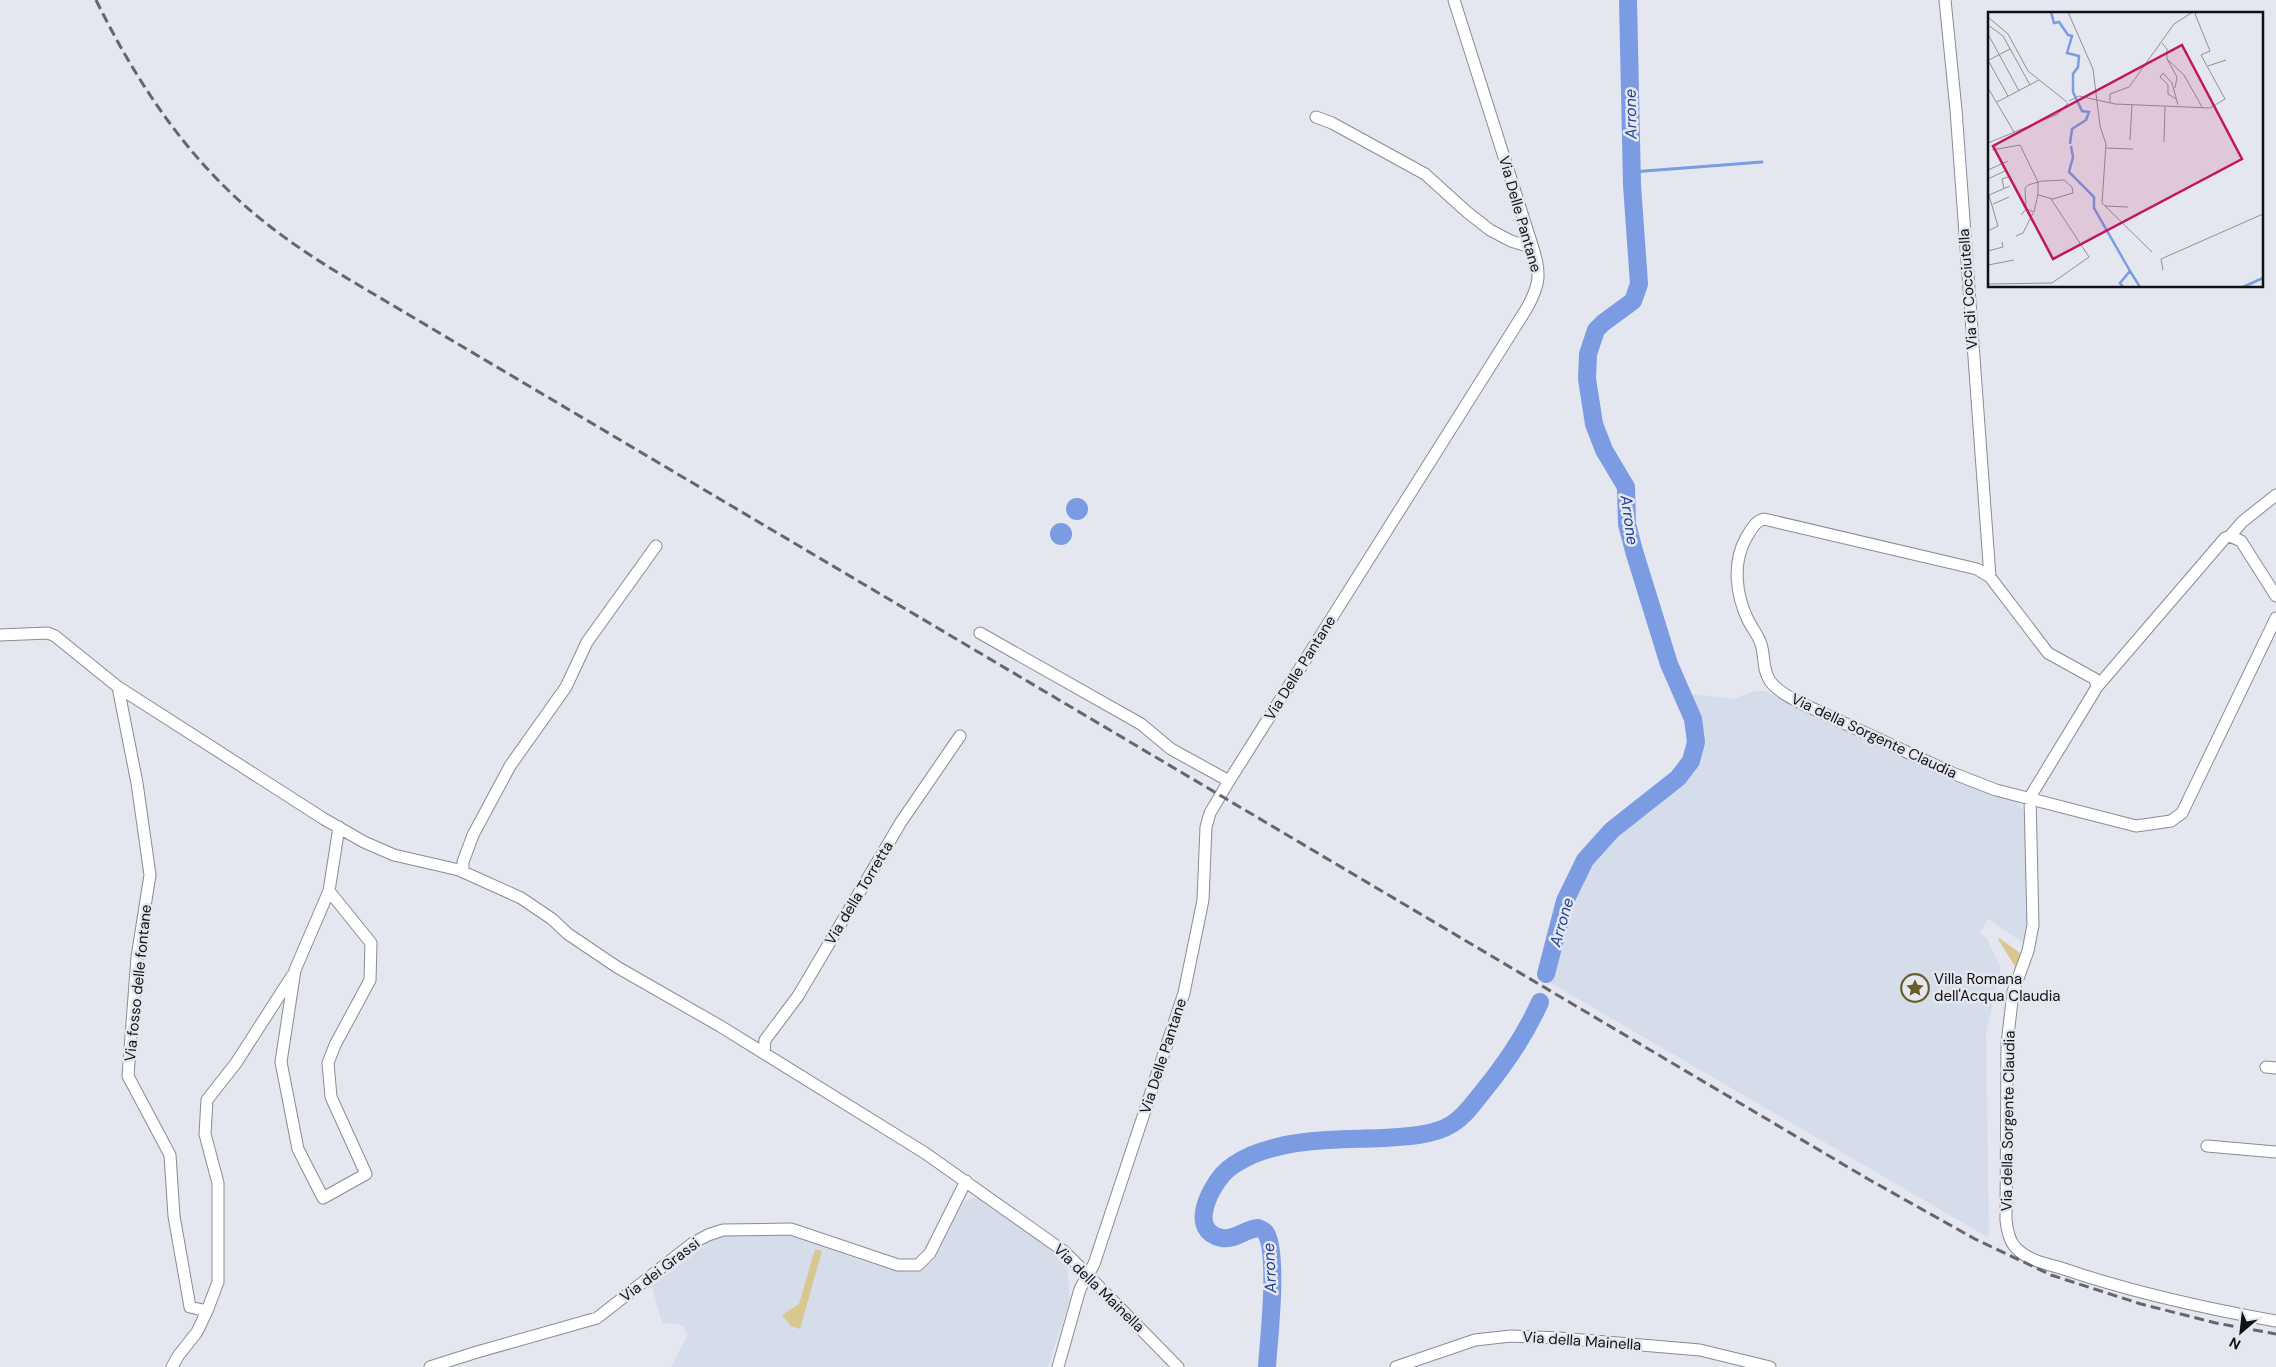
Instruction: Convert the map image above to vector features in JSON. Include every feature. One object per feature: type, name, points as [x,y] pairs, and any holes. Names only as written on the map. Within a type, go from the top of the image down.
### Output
[{"type":"street","name":"Via Delle Pantane","points":[[1058,1367],[1080,1289],[1088,1277],[1184,993],[1203,900],[1207,824],[1210,813],[1527,308],[1537,288],[1539,276],[1533,248],[1454,0]]},
{"type":"street","name":"Via di Cocciutella","points":[[1946,0],[1956,110],[1990,577]]},
{"type":"street","points":[[1316,117],[1332,123],[1425,174],[1486,227],[1512,241],[1533,248]]},
{"type":"street","points":[[2276,495],[2242,522],[2230,536],[2220,543],[2097,687],[2030,797],[2136,826],[2159,824],[2178,817],[2182,813],[2276,618]]},
{"type":"street","name":"Via della Sorgente Claudia","points":[[1990,577],[1980,570],[1953,562],[1770,519],[1758,521],[1748,535],[1741,549],[1737,578],[1742,604],[1761,643],[1765,670],[1772,683],[1781,692],[1948,772],[1984,786],[2030,797],[2033,924],[2028,951],[2013,992],[2007,1044],[2006,1220],[2016,1248],[2033,1259],[2088,1278],[2156,1297],[2276,1321]]},
{"type":"street","points":[[2230,536],[2241,541],[2276,596]]},
{"type":"street","points":[[463,871],[463,862],[473,836],[510,766],[566,688],[587,642],[656,546]]},
{"type":"street","points":[[1990,577],[2048,653],[2090,675],[2097,687]]},
{"type":"street","name":"Via della Mainella","points":[[0,635],[48,633],[55,636],[118,687],[364,842],[394,855],[463,871],[521,898],[552,919],[568,934],[617,967],[764,1053],[925,1152],[966,1181],[1065,1252],[1178,1367]]},
{"type":"street","points":[[980,633],[1141,724],[1171,749],[1229,781]]},
{"type":"street","name":"Via fosso delle fontane","points":[[118,687],[137,783],[150,875],[138,957],[128,1076],[170,1155],[174,1216],[190,1307],[207,1311]]},
{"type":"street","name":"Via della Torretta","points":[[764,1053],[765,1040],[798,996],[901,822],[960,736]]},
{"type":"street","points":[[172,1367],[178,1356],[197,1332],[218,1282],[218,1183],[205,1134],[207,1100],[236,1063],[295,970],[329,891],[339,827]]},
{"type":"street","points":[[295,970],[281,1062],[298,1149],[323,1198],[366,1174],[331,1097],[328,1063],[335,1045],[370,980],[371,943],[329,891]]},
{"type":"street","points":[[2207,1146],[2276,1152]]},
{"type":"street","name":"Via dei Grassi","points":[[430,1367],[597,1318],[693,1244],[708,1235],[723,1230],[791,1229],[898,1265],[918,1264],[930,1253],[966,1181]]},
{"type":"street","name":"Via della Mainella","points":[[1396,1367],[1475,1340],[1511,1336],[1559,1338],[1700,1350],[1770,1367]]},
{"type":"shaded area","points":[[1755,691],[1765,691],[1805,712],[1960,782],[2016,799],[2027,816],[2030,931],[2025,944],[1988,919],[1980,933],[1987,939],[2001,967],[1986,1034],[1989,1238],[1549,982],[1566,906],[1583,867],[1616,832],[1667,793],[1689,771],[1697,752],[1700,730],[1684,693],[1733,699]]},
{"type":"shaded area","points":[[1998,939],[2023,955],[2016,968]]},
{"type":"shaded area","points":[[974,1198],[985,1200],[1062,1254],[1067,1261],[1070,1300],[1048,1367],[671,1367],[688,1335],[683,1327],[678,1324],[662,1323],[652,1286],[711,1240],[726,1236],[775,1234],[798,1237],[859,1260],[883,1267],[912,1272],[928,1265],[937,1255],[958,1212],[966,1200]]},
{"type":"shaded area","points":[[815,1249],[822,1251],[800,1329],[791,1326],[782,1315],[799,1304]]},
{"type":"water","points":[[1077,498],[1085,501],[1088,509],[1085,517],[1077,520],[1069,517],[1066,509],[1069,501]]},
{"type":"water","points":[[1061,523],[1069,526],[1072,534],[1069,542],[1061,545],[1053,542],[1050,534],[1053,526]]},
{"type":"waterway","name":"Arrone","points":[[1546,974],[1565,901],[1585,860],[1612,830],[1678,778],[1691,761],[1696,742],[1693,719],[1669,664],[1634,551],[1627,524],[1626,487],[1604,450],[1594,424],[1587,379],[1588,354],[1596,330],[1633,301],[1639,284],[1632,185],[1628,0]]},
{"type":"waterway","points":[[1632,172],[1762,162]]},
{"type":"waterway","name":"Arrone","points":[[1267,1367],[1272,1299],[1270,1247],[1266,1234],[1258,1228],[1236,1236],[1222,1238],[1212,1234],[1206,1227],[1204,1209],[1218,1181],[1226,1171],[1240,1161],[1283,1145],[1316,1141],[1418,1135],[1436,1131],[1452,1124],[1468,1110],[1506,1062],[1528,1027],[1540,1002]]},
{"type":"railway","points":[[96,0],[143,84],[160,110],[199,160],[244,205],[269,226],[336,272],[1868,1179],[1975,1239],[2051,1275],[2141,1304],[2216,1323],[2276,1334]]},
{"type":"place","name":"Villa Romana dell'Acqua Claudia","points":[[1915,988]]}]
